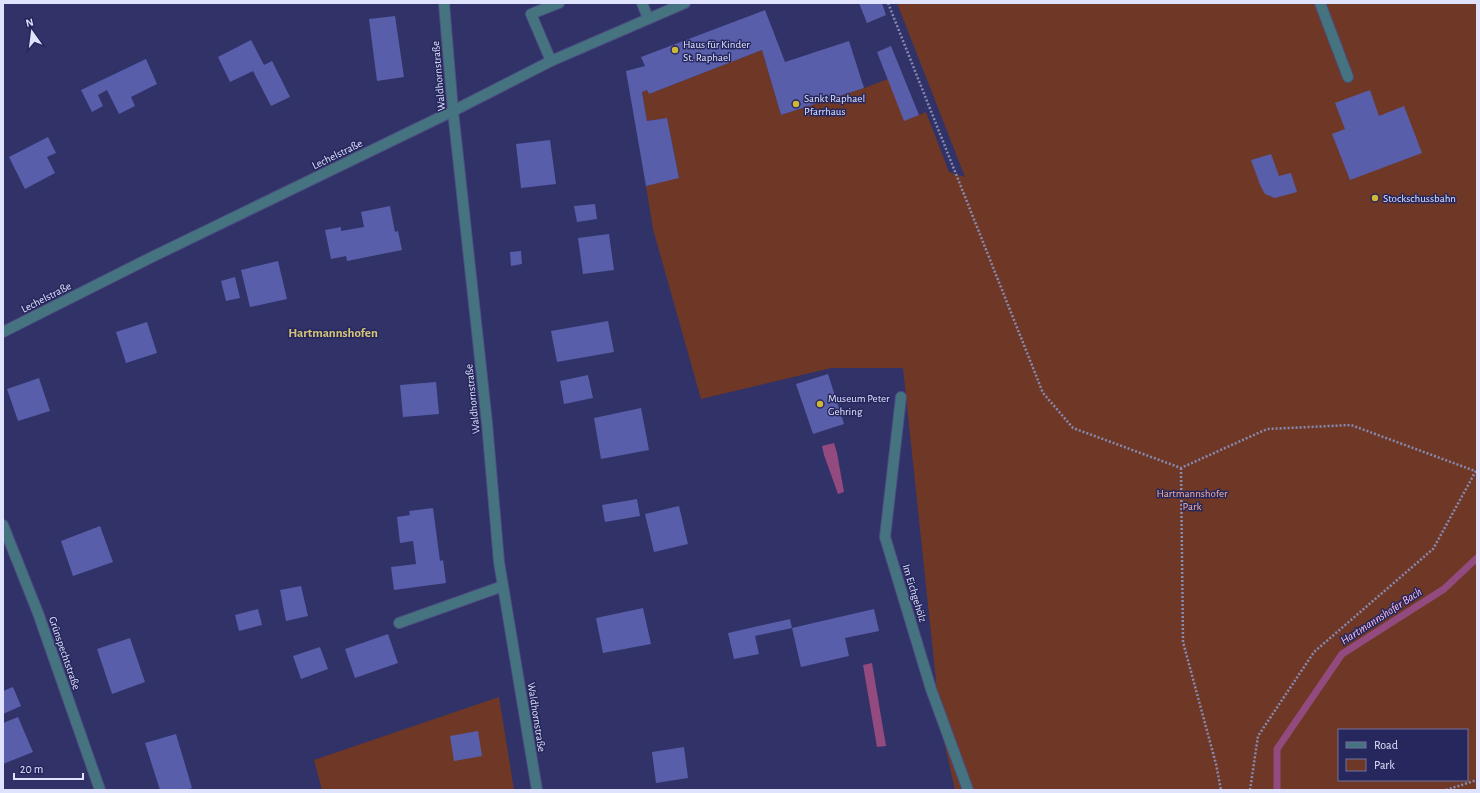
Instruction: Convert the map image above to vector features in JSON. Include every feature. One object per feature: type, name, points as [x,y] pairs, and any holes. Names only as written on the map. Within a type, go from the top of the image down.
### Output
[{"type":"street","name":"Waldhornstraße","points":[[444,3],[453,111],[487,423],[500,562],[537,790]]},
{"type":"street","points":[[550,61],[531,14],[559,3]]},
{"type":"street","points":[[642,3],[648,18]]},
{"type":"street","name":"Lechelstraße","points":[[3,332],[152,257],[453,111],[550,61],[684,3]]},
{"type":"street","points":[[1320,3],[1348,77]]},
{"type":"street","name":"Im Eichgehölz","points":[[901,397],[885,537],[931,689],[968,790]]},
{"type":"street","name":"Grünspechtstraße","points":[[3,525],[38,613],[100,790]]},
{"type":"street","points":[[399,623],[503,586]]},
{"type":"path","points":[[888,3],[1043,394],[1073,428],[1181,468],[1267,429],[1351,425],[1476,470],[1433,550],[1314,652],[1258,736],[1250,790]]},
{"type":"path","points":[[1181,468],[1183,642],[1216,764],[1221,790]]},
{"type":"path","points":[[1446,790],[1477,780]]},
{"type":"green space","name":"Hartmannshofer Park","points":[[897,3],[1477,3],[1477,790],[955,790],[941,728],[903,368],[831,368],[701,399],[653,229],[646,186],[679,177],[667,118],[647,121],[642,92],[647,90],[649,94],[762,50],[781,115],[888,79],[919,115],[926,112],[949,172],[965,177]]},
{"type":"green space","points":[[499,697],[514,790],[322,790],[314,760]]},
{"type":"shaded area","points":[[834,443],[844,492],[838,494],[822,446]]},
{"type":"shaded area","points":[[872,663],[886,746],[877,747],[863,665]]},
{"type":"building","points":[[859,3],[882,3],[886,15],[867,23]]},
{"type":"building","name":"Sankt Raphael Pfarrhaus","points":[[765,10],[785,62],[849,41],[864,88],[781,115],[762,50],[649,94],[647,90],[642,92],[647,121],[667,118],[679,178],[646,186],[626,71],[645,66],[641,57]]},
{"type":"building","points":[[395,16],[404,77],[377,81],[369,19]]},
{"type":"building","points":[[251,40],[264,65],[272,61],[290,97],[271,106],[253,71],[230,82],[218,57]]},
{"type":"building","points":[[891,46],[919,115],[904,121],[877,52]]},
{"type":"building","points":[[146,59],[157,84],[131,97],[135,106],[119,114],[107,90],[98,95],[103,106],[92,112],[81,90]]},
{"type":"building","points":[[1370,90],[1379,116],[1404,106],[1422,153],[1350,180],[1332,134],[1345,129],[1335,103]]},
{"type":"building","points":[[48,137],[56,153],[47,157],[55,173],[25,189],[9,157]]},
{"type":"building","points":[[550,140],[556,184],[521,188],[516,144]]},
{"type":"building","points":[[1271,154],[1279,176],[1291,173],[1297,192],[1275,198],[1265,194],[1251,160]]},
{"type":"building","points":[[595,204],[597,219],[577,222],[574,206]]},
{"type":"building","points":[[390,206],[395,232],[398,231],[402,250],[347,261],[346,256],[331,259],[325,230],[341,227],[341,231],[364,227],[361,212]]},
{"type":"building","points":[[609,234],[614,270],[583,274],[578,238]]},
{"type":"building","points":[[521,251],[522,264],[511,266],[510,252]]},
{"type":"building","points":[[278,261],[287,299],[250,307],[241,270]]},
{"type":"building","points":[[235,277],[240,298],[226,301],[221,281]]},
{"type":"building","points":[[608,321],[614,352],[557,362],[551,331]]},
{"type":"building","points":[[147,322],[157,353],[126,363],[116,332]]},
{"type":"building","name":"Museum Peter Gehring","points":[[828,374],[844,424],[813,434],[796,384]]},
{"type":"building","points":[[588,375],[593,398],[564,404],[560,381]]},
{"type":"building","points":[[39,378],[50,411],[18,421],[7,389]]},
{"type":"building","points":[[436,382],[439,414],[403,417],[400,385]]},
{"type":"building","points":[[641,408],[649,450],[601,459],[594,418]]},
{"type":"building","points":[[637,499],[640,516],[605,522],[602,505]]},
{"type":"building","points":[[679,506],[688,544],[654,552],[645,514]]},
{"type":"building","points":[[433,508],[440,561],[443,560],[446,583],[394,590],[391,567],[416,564],[413,541],[400,543],[397,517],[410,515],[409,511]]},
{"type":"building","points":[[100,526],[113,562],[73,576],[61,541]]},
{"type":"building","points":[[301,586],[308,616],[286,621],[280,590]]},
{"type":"building","points":[[643,608],[651,644],[603,653],[596,618]]},
{"type":"building","points":[[258,609],[262,625],[239,631],[235,615]]},
{"type":"building","points":[[874,609],[879,631],[845,638],[849,656],[801,667],[792,628]]},
{"type":"building","points":[[790,619],[792,628],[755,636],[759,654],[734,659],[728,633]]},
{"type":"building","points":[[388,634],[398,663],[355,678],[345,649]]},
{"type":"building","points":[[130,638],[145,682],[112,694],[97,649]]},
{"type":"building","points":[[320,647],[328,669],[301,679],[293,656]]},
{"type":"building","points":[[13,687],[21,706],[3,714],[3,691]]},
{"type":"building","points":[[18,717],[33,752],[3,764],[3,723]]},
{"type":"building","points":[[478,731],[482,756],[454,761],[450,736]]},
{"type":"building","points":[[176,734],[192,788],[186,790],[160,790],[145,743]]},
{"type":"building","points":[[684,747],[688,778],[656,783],[652,752]]},
{"type":"waterway","name":"Hartmannshofer Bach","points":[[1277,790],[1277,749],[1342,654],[1444,589],[1477,558]]},
{"type":"place","name":"Haus für Kinder St. Raphael","points":[[675,50]]},
{"type":"place","name":"Sankt Raphael Pfarrhaus","points":[[796,104]]},
{"type":"place","name":"Stockschussbahn","points":[[1375,198]]},
{"type":"place","name":"Museum Peter Gehring","points":[[820,404]]},
{"type":"district","name":"Hartmannshofen","points":[[333,332]]}]
